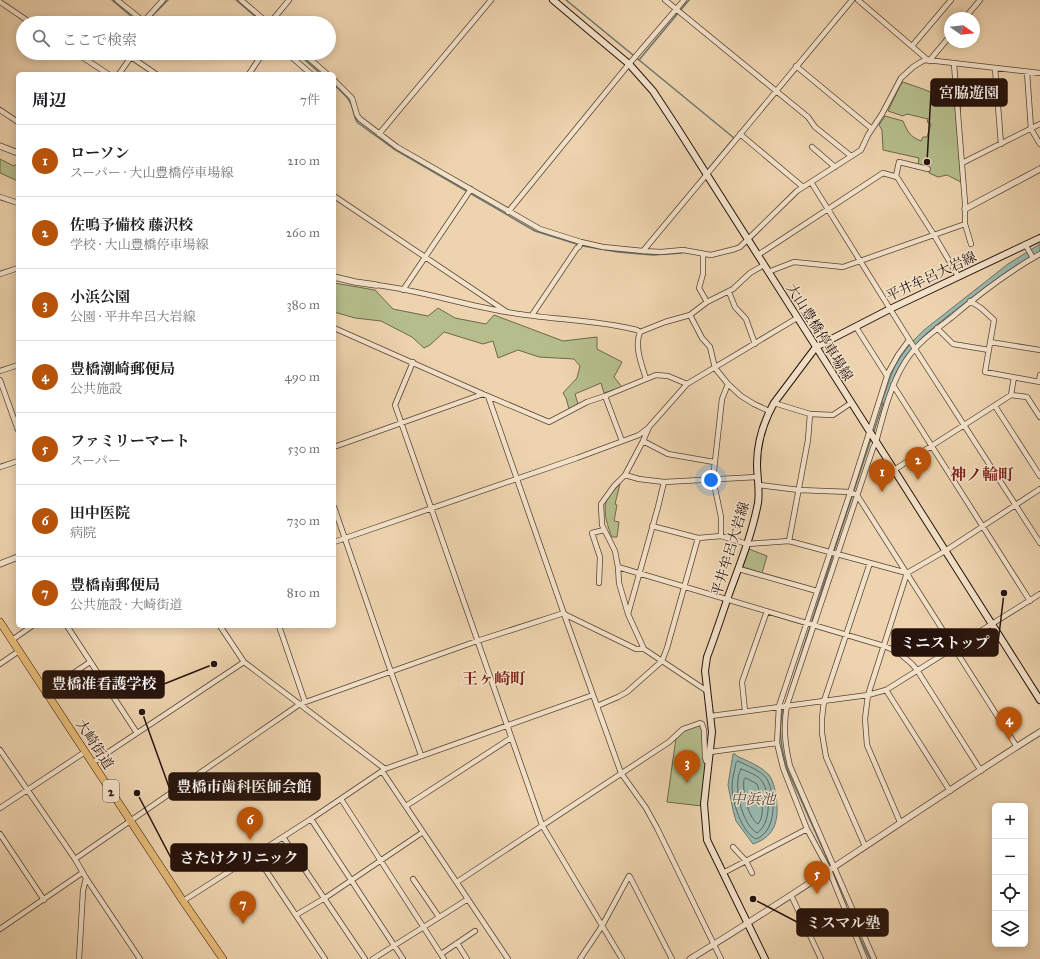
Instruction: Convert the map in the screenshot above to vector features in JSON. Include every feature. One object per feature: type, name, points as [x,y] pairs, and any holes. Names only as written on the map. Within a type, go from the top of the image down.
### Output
[{"type":"main road","name":"大山豊橋停車場線","points":[[553,0],[631,62],[653,91],[1040,700]]},
{"type":"main road","name":"平井牟呂大岩線","points":[[765,959],[710,847],[706,833],[704,804],[712,732],[711,716],[706,691],[705,670],[707,657],[747,544],[758,503],[759,486],[757,454],[769,411],[816,347],[958,276],[1027,247],[1040,238]]},
{"type":"main road","name":"大崎街道","points":[[0,622],[183,901],[223,959]]},
{"type":"street","points":[[117,0],[137,16]]},
{"type":"street","points":[[149,16],[163,0]]},
{"type":"street","points":[[241,0],[260,16]]},
{"type":"street","points":[[275,16],[289,0]]},
{"type":"street","points":[[379,134],[491,0]]},
{"type":"street","points":[[665,0],[808,117],[815,127],[852,156]]},
{"type":"street","points":[[508,212],[684,0]]},
{"type":"street","points":[[643,251],[852,0]]},
{"type":"street","points":[[858,0],[929,61]]},
{"type":"street","points":[[912,46],[951,0]]},
{"type":"street","points":[[970,12],[980,0]]},
{"type":"street","points":[[0,2],[21,16]]},
{"type":"street","points":[[929,61],[944,43]]},
{"type":"street","points":[[87,60],[105,72]]},
{"type":"street","points":[[120,72],[130,60]]},
{"type":"street","points":[[134,60],[153,72]]},
{"type":"street","points":[[250,72],[258,60]]},
{"type":"street","points":[[295,60],[309,72]]},
{"type":"street","points":[[311,60],[325,72]]},
{"type":"street","points":[[336,82],[352,98],[357,115],[360,119],[397,147],[470,192],[540,229],[580,244],[643,251],[661,252],[683,250],[711,255],[740,247],[803,186],[861,150],[864,142],[902,78],[921,62],[929,61],[1040,73]]},
{"type":"street","points":[[954,64],[965,224],[971,244]]},
{"type":"street","points":[[796,66],[872,129]]},
{"type":"street","points":[[995,68],[1001,144]]},
{"type":"street","points":[[1027,72],[1031,129],[1040,144]]},
{"type":"street","points":[[0,110],[16,121]]},
{"type":"street","points":[[962,163],[1040,124]]},
{"type":"street","points":[[740,134],[803,186]]},
{"type":"street","points":[[0,146],[16,152]]},
{"type":"street","points":[[812,148],[835,167]]},
{"type":"street","points":[[896,176],[899,162],[928,169]]},
{"type":"street","points":[[965,209],[1040,169]]},
{"type":"street","points":[[758,254],[883,173],[896,176],[934,234],[958,276]]},
{"type":"street","points":[[811,182],[915,350],[1040,543]]},
{"type":"street","points":[[403,290],[470,192]]},
{"type":"street","points":[[336,197],[508,312]]},
{"type":"street","points":[[0,198],[16,202]]},
{"type":"street","points":[[768,272],[794,262],[843,267],[965,224]]},
{"type":"street","points":[[532,315],[580,244]]},
{"type":"street","points":[[1027,247],[1033,258]]},
{"type":"street","points":[[703,254],[703,274],[699,288],[707,302]]},
{"type":"street","points":[[874,959],[790,766],[786,752],[784,732],[787,705],[893,386],[905,362],[937,328],[970,301],[1009,273],[1040,254]]},
{"type":"street","points":[[336,277],[508,312],[610,324],[640,332],[665,322],[690,315],[707,302],[729,292],[750,273],[764,265]]},
{"type":"street","points":[[0,274],[16,269]]},
{"type":"street","points":[[729,292],[734,304],[746,319],[755,344]]},
{"type":"street","points":[[970,301],[981,308],[994,320],[985,372],[1039,382],[1040,374]]},
{"type":"street","points":[[690,315],[702,338],[710,347],[715,368],[728,384],[741,396],[769,411]]},
{"type":"street","points":[[336,541],[639,435],[649,427],[687,384],[797,318]]},
{"type":"street","points":[[856,327],[887,376]]},
{"type":"street","points":[[937,328],[953,344],[989,350]]},
{"type":"street","points":[[336,329],[549,422],[587,402],[656,375],[664,376],[687,384]]},
{"type":"street","points":[[640,332],[638,337],[638,352],[646,379]]},
{"type":"street","points":[[866,959],[829,870],[807,828],[783,768],[777,743],[779,706],[887,376],[898,355],[909,340]]},
{"type":"street","points":[[990,342],[1040,350]]},
{"type":"street","points":[[413,362],[395,405],[477,641],[542,825],[622,959]]},
{"type":"street","points":[[0,371],[16,366]]},
{"type":"street","points":[[1011,395],[1014,377]]},
{"type":"street","points":[[0,380],[16,424]]},
{"type":"street","points":[[721,536],[721,517],[713,478],[722,399],[728,384]]},
{"type":"street","points":[[893,386],[1030,601]]},
{"type":"street","points":[[336,446],[486,395]]},
{"type":"street","points":[[486,395],[621,773],[646,808],[657,828],[721,959]]},
{"type":"street","points":[[894,470],[1011,395],[1027,397],[1040,417]]},
{"type":"street","points":[[605,396],[622,441]]},
{"type":"street","points":[[774,403],[810,414],[833,415],[851,403]]},
{"type":"street","points":[[995,406],[1040,476]]},
{"type":"street","points":[[789,541],[808,440],[810,414]]},
{"type":"street","points":[[649,427],[625,475],[614,486],[601,504],[602,525],[615,552],[619,583],[628,614],[644,649],[706,691]]},
{"type":"street","points":[[643,441],[668,454],[714,462]]},
{"type":"street","points":[[0,467],[16,462]]},
{"type":"street","points":[[625,475],[639,479],[664,482],[758,476]]},
{"type":"street","points":[[628,614],[664,482]]},
{"type":"street","points":[[759,486],[799,490],[850,492],[858,495],[1017,747]]},
{"type":"street","points":[[900,822],[867,745],[865,719],[868,695],[907,573],[1040,489]]},
{"type":"street","points":[[336,513],[391,672],[422,755]]},
{"type":"street","points":[[652,526],[698,538],[721,536],[747,544],[789,541],[907,573]]},
{"type":"street","points":[[599,584],[600,558],[592,533],[604,530]]},
{"type":"street","points":[[597,706],[627,692],[662,661],[698,538]]},
{"type":"street","points":[[0,564],[16,558]]},
{"type":"street","points":[[865,846],[826,757],[822,733],[822,718],[824,701],[870,563]]},
{"type":"street","points":[[618,567],[727,600],[814,624],[884,646],[898,652],[917,670],[981,771]]},
{"type":"street","points":[[738,569],[817,591]]},
{"type":"street","points":[[711,716],[868,695],[886,690],[1040,594]]},
{"type":"street","points":[[745,711],[742,682],[767,610]]},
{"type":"street","points":[[75,859],[303,703],[477,641],[564,614],[636,649],[644,649]]},
{"type":"street","points":[[12,640],[29,628]]},
{"type":"street","points":[[68,628],[137,733]]},
{"type":"street","points":[[221,628],[244,662],[303,703],[383,770],[508,959]]},
{"type":"street","points":[[280,628],[303,703]]},
{"type":"street","points":[[0,664],[19,651]]},
{"type":"street","points":[[45,692],[90,662]]},
{"type":"street","points":[[92,762],[244,662]]},
{"type":"street","points":[[886,690],[950,791]]},
{"type":"street","points":[[183,901],[311,819],[383,770],[593,695]]},
{"type":"street","points":[[457,882],[669,742],[683,729],[702,724],[704,730],[705,757],[706,761],[708,762]]},
{"type":"street","points":[[690,959],[748,923],[900,822],[1040,732]]},
{"type":"street","points":[[406,806],[511,738]]},
{"type":"street","points":[[710,752],[777,743]]},
{"type":"street","points":[[0,750],[75,859],[82,873],[140,959]]},
{"type":"street","points":[[0,808],[85,752]]},
{"type":"street","points":[[341,799],[444,959]]},
{"type":"street","points":[[311,819],[403,959]]},
{"type":"street","points":[[723,873],[807,828]]},
{"type":"street","points":[[296,915],[325,898],[423,832]]},
{"type":"street","points":[[0,834],[44,900]]},
{"type":"street","points":[[283,837],[325,898],[364,959]]},
{"type":"street","points":[[733,847],[746,861],[752,873]]},
{"type":"street","points":[[255,854],[325,959]]},
{"type":"street","points":[[0,929],[82,873]]},
{"type":"street","points":[[580,959],[602,926],[628,876],[630,877],[672,959]]},
{"type":"street","points":[[79,959],[83,891],[86,878]]},
{"type":"street","points":[[413,879],[439,918]]},
{"type":"street","points":[[791,895],[821,959]]},
{"type":"street","points":[[373,959],[468,899]]},
{"type":"street","points":[[441,954],[475,931]]},
{"type":"street","points":[[457,943],[467,959]]},
{"type":"green space","points":[[903,82],[961,105],[959,118],[963,179],[961,182],[947,175],[938,177],[929,173],[930,168],[918,165],[919,158],[883,150],[882,130],[879,125],[885,116],[903,121],[909,133],[921,141],[923,137],[927,137],[931,124],[927,122],[928,119],[907,114],[903,116],[888,111]]},
{"type":"green space","points":[[0,159],[14,166],[16,164],[16,180],[0,173]]},
{"type":"green space","points":[[336,283],[375,290],[393,309],[428,316],[438,308],[455,318],[486,324],[494,315],[563,341],[597,337],[597,349],[622,362],[614,377],[622,387],[604,393],[601,383],[575,394],[578,404],[569,409],[563,393],[577,378],[580,366],[574,359],[539,357],[518,350],[498,358],[493,341],[483,344],[444,332],[430,345],[424,348],[412,337],[381,321],[355,318],[336,313]]},
{"type":"green space","points":[[620,484],[615,504],[617,505],[614,521],[619,522],[617,537],[612,537],[606,520],[605,506],[608,497]]},
{"type":"green space","points":[[749,549],[767,556],[762,573],[743,567]]},
{"type":"green space","points":[[700,725],[703,731],[706,752],[702,806],[667,802],[676,738],[684,730]]},
{"type":"water","points":[[1040,244],[1040,252],[986,287],[940,322],[914,346],[900,365],[893,380],[885,405],[881,404],[893,370],[910,344],[924,330],[1008,264]]},
{"type":"water","name":"中浜池","points":[[733,754],[754,764],[766,772],[772,779],[774,785],[777,804],[775,825],[767,836],[761,841],[753,844],[736,821],[733,810],[728,785]]},
{"type":"waterway","points":[[112,0],[131,16]]},
{"type":"waterway","points":[[152,16],[168,0]]},
{"type":"waterway","points":[[236,0],[255,16]]},
{"type":"waterway","points":[[566,0],[734,138],[709,168]]},
{"type":"waterway","points":[[639,60],[689,0]]},
{"type":"waterway","points":[[305,60],[319,72]]},
{"type":"waterway","points":[[336,87],[348,99],[358,123],[394,149],[535,231],[583,246],[618,252],[653,255],[682,253]]},
{"type":"waterway","points":[[873,434],[883,403]]},
{"type":"waterway","points":[[834,551],[871,439]]},
{"type":"waterway","points":[[788,696],[833,555]]},
{"type":"waterway","points":[[784,707],[780,731],[788,771],[831,867]]},
{"type":"waterway","points":[[832,870],[851,919],[870,959]]},
{"type":"place","name":"宮脇遊園","points":[[927,162]]},
{"type":"place","name":"佐鳴予備校 藤沢校","points":[[918,480]]},
{"type":"place","name":"ローソン","points":[[882,492]]},
{"type":"place","name":"ミニストップ","points":[[1004,593]]},
{"type":"place","name":"豊橋准看護学校","points":[[214,664]]},
{"type":"place","name":"豊橋市歯科医師会館","points":[[142,712]]},
{"type":"place","name":"豊橋潮崎郵便局","points":[[1009,740]]},
{"type":"place","name":"小浜公園","points":[[687,783]]},
{"type":"place","name":"さたけクリニック","points":[[137,793]]},
{"type":"place","name":"田中医院","points":[[250,840]]},
{"type":"place","name":"ファミリーマート","points":[[817,894]]},
{"type":"place","name":"ミスマル塾","points":[[753,899]]},
{"type":"place","name":"豊橋南郵便局","points":[[243,924]]},
{"type":"district","name":"神ノ輪町","points":[[982,474]]},
{"type":"district","name":"王ヶ崎町","points":[[494,678]]}]
